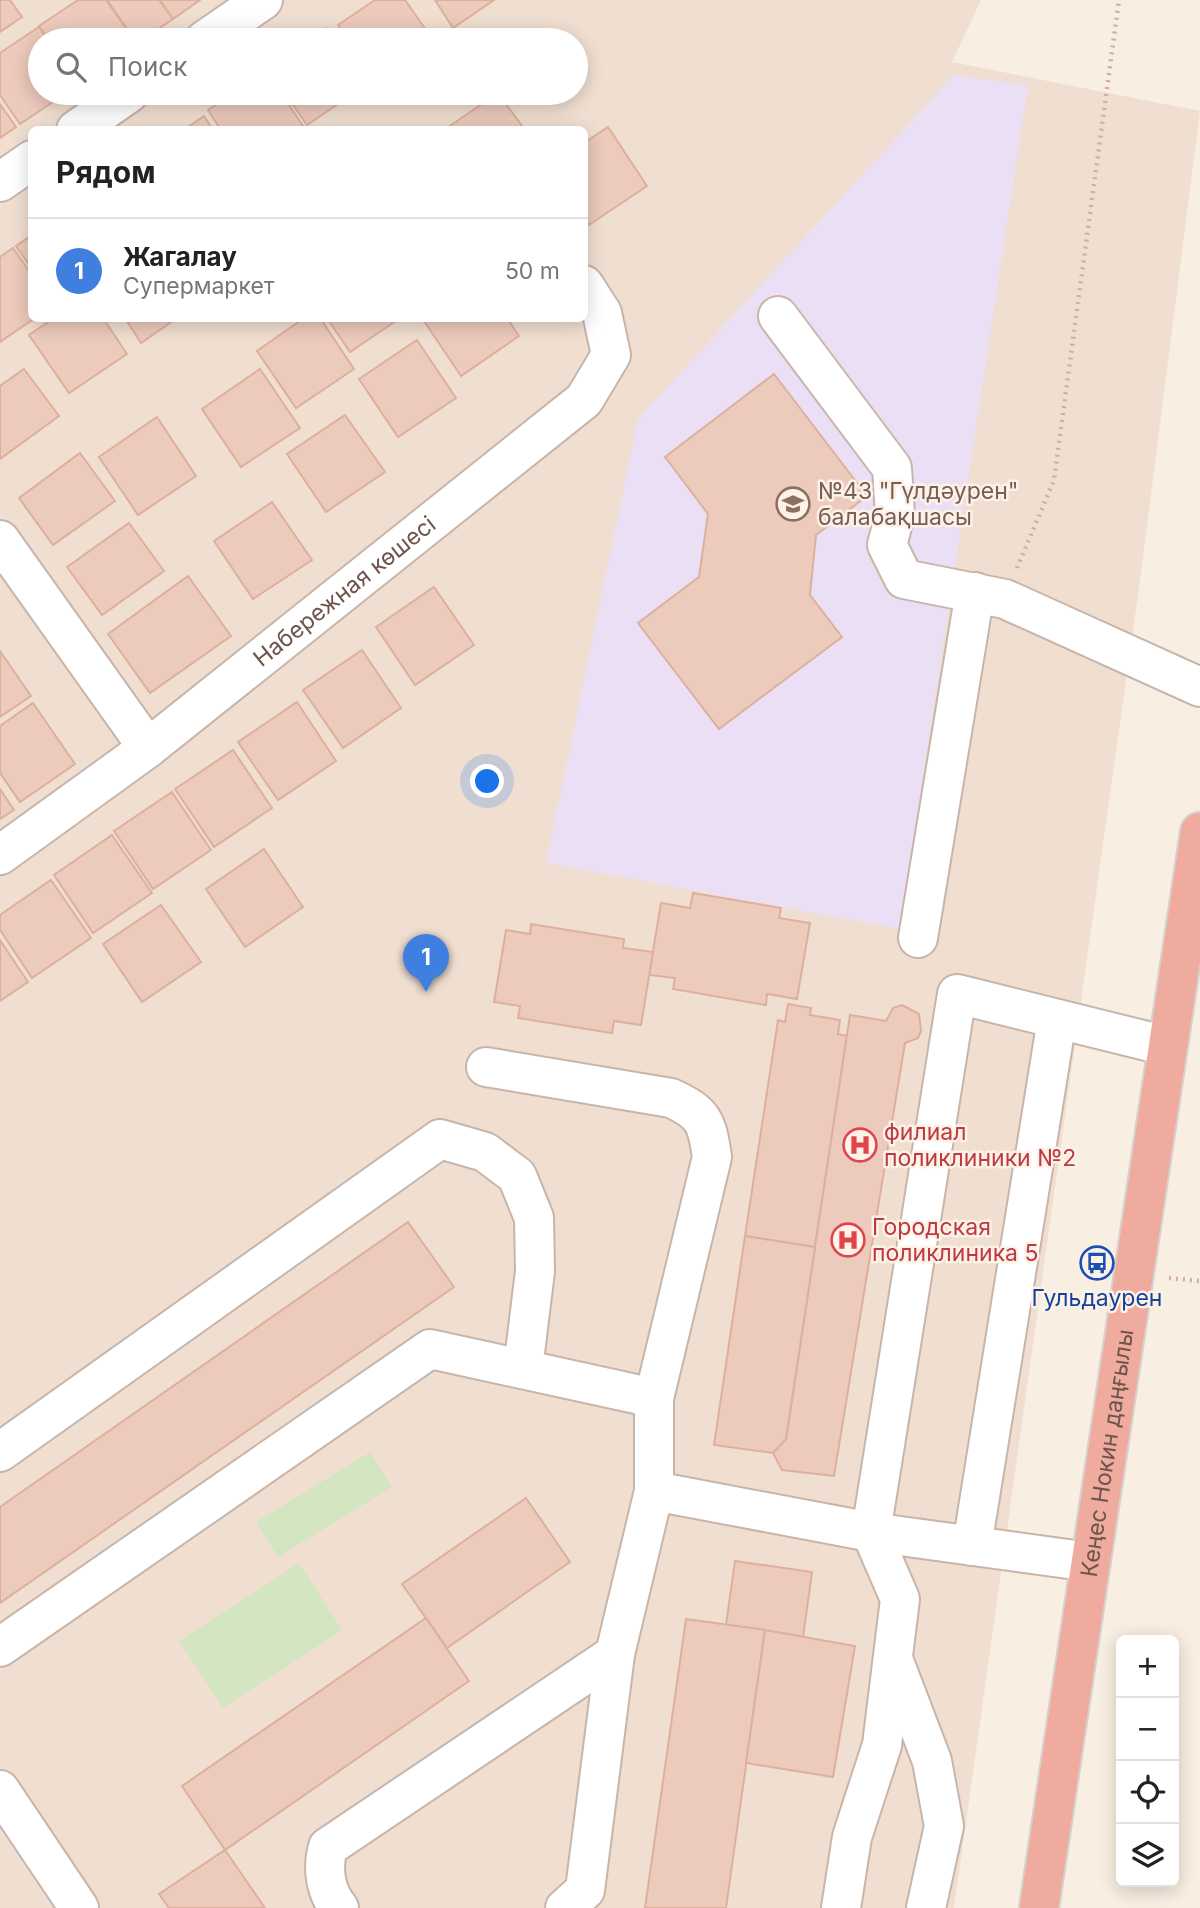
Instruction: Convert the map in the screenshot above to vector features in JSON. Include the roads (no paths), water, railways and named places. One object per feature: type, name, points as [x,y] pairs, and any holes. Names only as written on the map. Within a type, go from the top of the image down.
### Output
[{"type":"highway","name":"Кеңес Нокин даңғылы","points":[[1039,1908],[1200,832]]},
{"type":"street","points":[[223,28],[264,0]]},
{"type":"street","points":[[82,126],[112,105]]},
{"type":"street","points":[[0,182],[28,163]]},
{"type":"street","name":"Набережная көшесі","points":[[0,855],[148,748],[584,400],[611,355],[602,313],[588,291]]},
{"type":"street","points":[[778,316],[891,468],[895,515],[887,545],[904,579],[990,595],[1200,687]]},
{"type":"street","points":[[0,540],[148,748]]},
{"type":"street","points":[[918,938],[990,595]]},
{"type":"street","points":[[841,1908],[852,1837],[882,1745],[894,1659],[900,1599],[871,1532],[957,994],[1167,1046]]},
{"type":"street","points":[[972,1546],[1057,1019]]},
{"type":"street","points":[[486,1067],[671,1098],[695,1109],[708,1129],[712,1157],[654,1398],[654,1491],[615,1654],[585,1890],[565,1908]]},
{"type":"street","points":[[0,1452],[440,1139],[485,1152],[517,1176],[534,1218],[535,1271],[523,1370]]},
{"type":"street","points":[[0,1647],[430,1349],[654,1398]]},
{"type":"street","points":[[654,1491],[871,1532],[1090,1562]]},
{"type":"street","points":[[339,1908],[329,1896],[325,1860],[328,1847],[615,1654]]},
{"type":"street","points":[[894,1659],[932,1761],[944,1826],[926,1908]]},
{"type":"street","points":[[0,1790],[79,1908]]},
{"type":"place","name":"№43 \"Гүлдәурен\" балабақшасы","points":[[793,504]]},
{"type":"place","name":"Жагалау","points":[[426,992]]},
{"type":"place","name":"филиал поликлиники №2","points":[[860,1145]]},
{"type":"place","name":"Городская поликлиника 5","points":[[848,1240]]},
{"type":"place","name":"Гульдаурен","points":[[1097,1263]]}]
